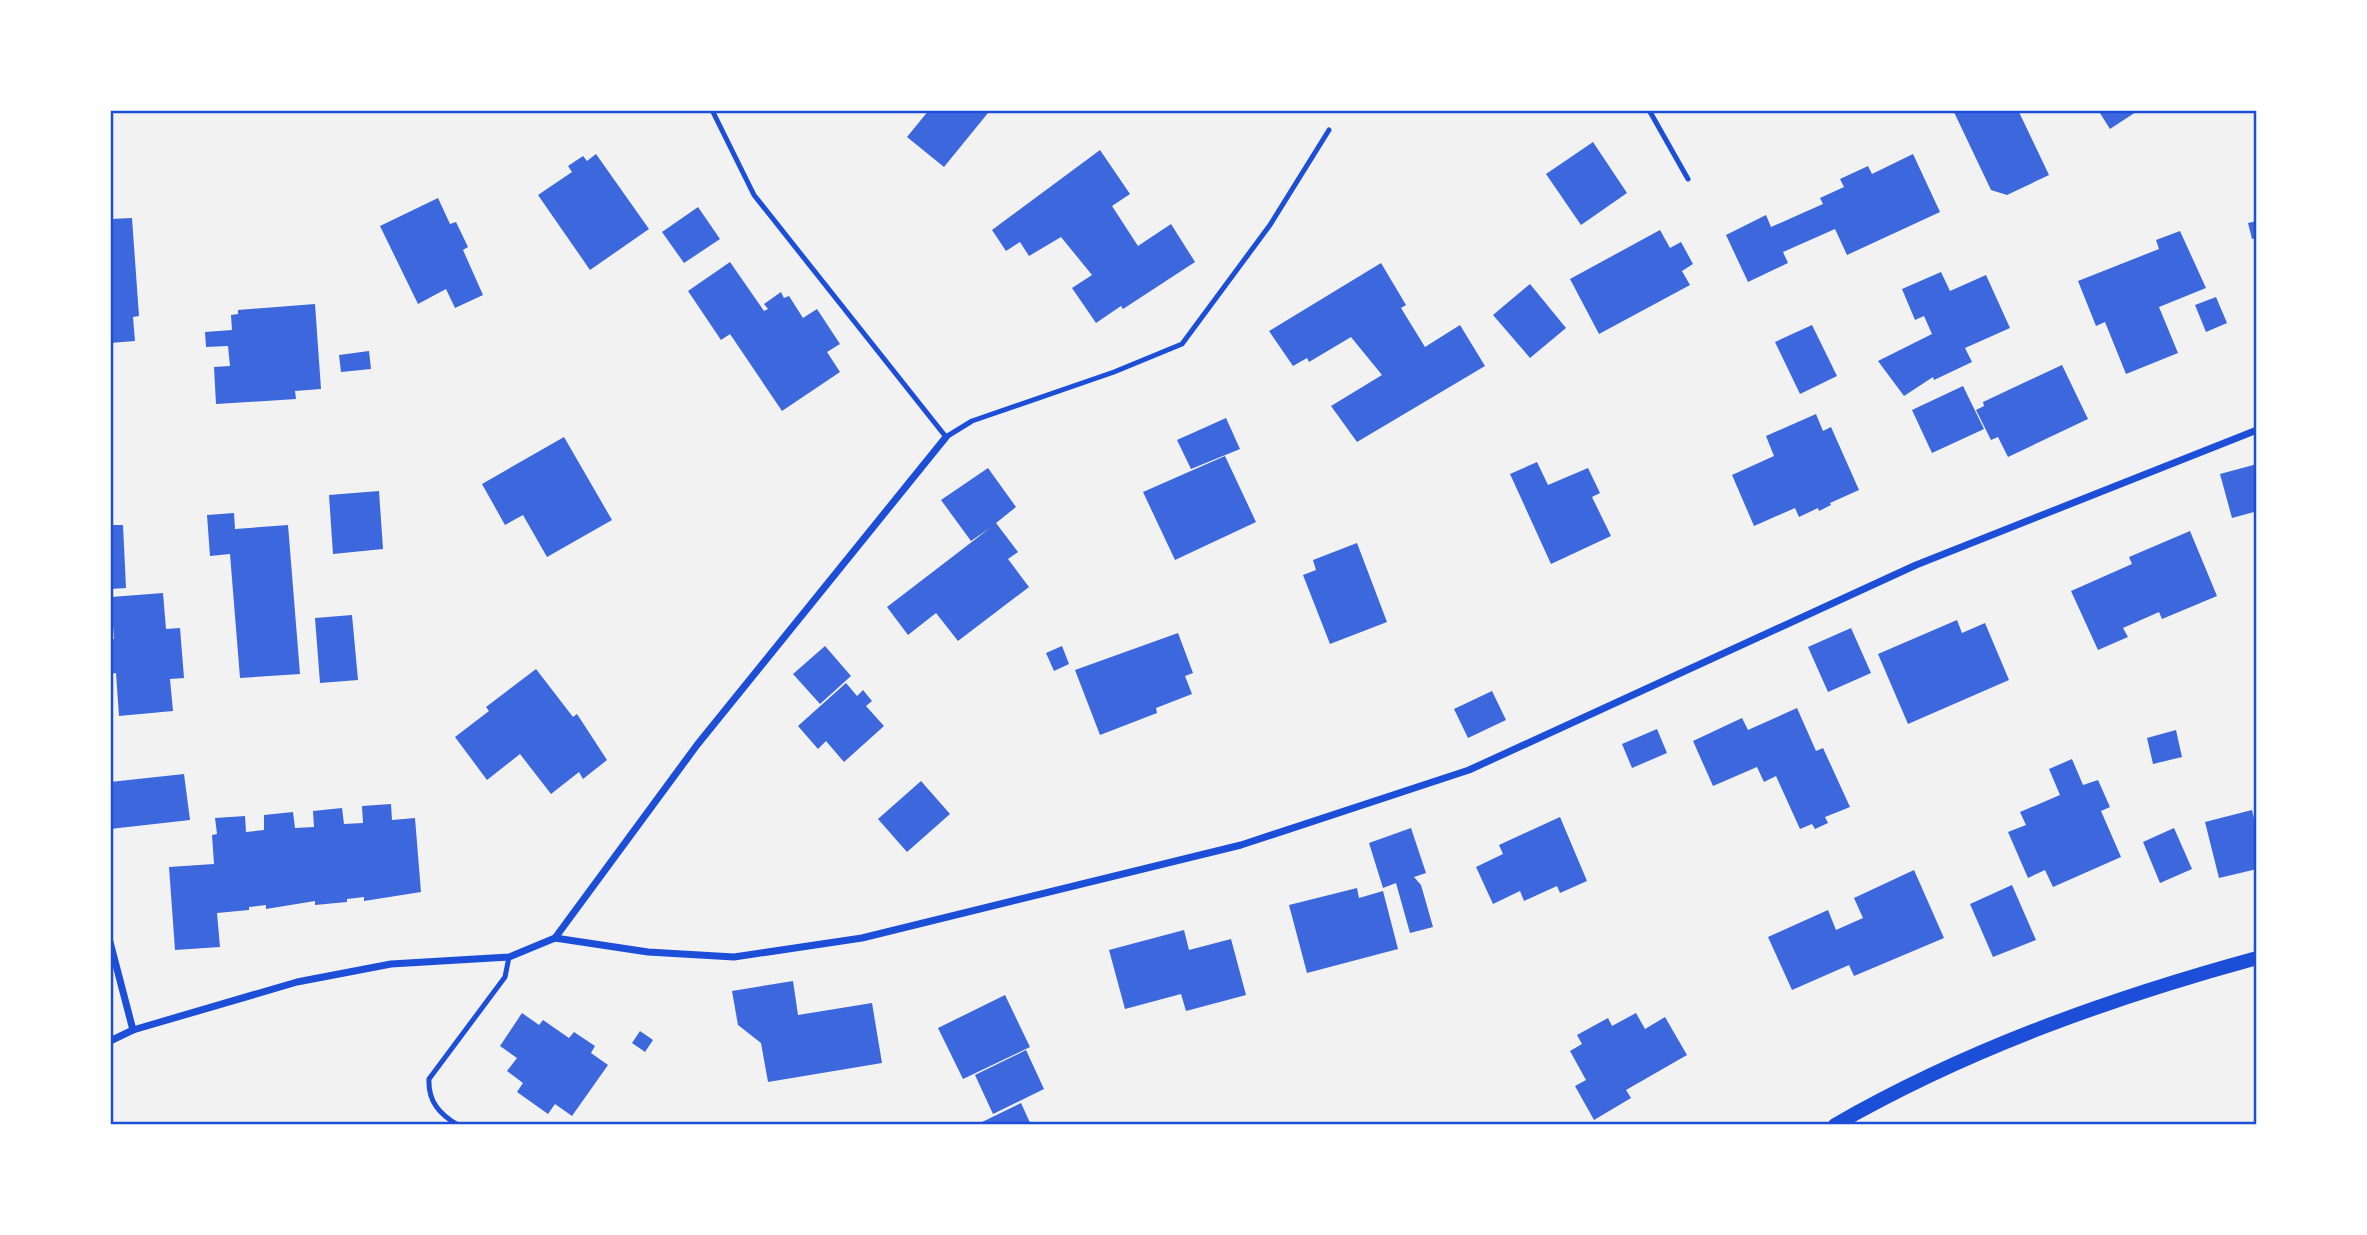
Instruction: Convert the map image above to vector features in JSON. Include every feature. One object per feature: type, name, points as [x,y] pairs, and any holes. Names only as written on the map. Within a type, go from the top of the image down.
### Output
[{"type":"main road","points":[[1835,1125],[1913,1084],[2038,1028],[2165,983],[2257,958]]},
{"type":"street","points":[[110,1041],[133,1030],[297,982],[391,964],[509,957],[555,938],[648,952],[734,957],[862,938],[1241,845],[1469,770],[1916,565],[2257,430]]},
{"type":"street","points":[[555,938],[697,745],[946,437]]},
{"type":"street","points":[[110,942],[133,1030]]},
{"type":"lane","points":[[712,110],[754,195],[946,437],[972,421],[1114,372],[1182,344],[1270,225],[1329,130]]},
{"type":"lane","points":[[1649,110],[1688,179]]},
{"type":"lane","points":[[458,1125],[442,1115],[428,1093],[429,1079],[505,977],[509,957]]},
{"type":"building","points":[[929,110],[984,110],[988,113],[944,167],[907,137]]},
{"type":"building","points":[[1953,110],[2018,110],[2049,175],[2007,195],[1991,190]]},
{"type":"building","points":[[2098,110],[2139,110],[2110,129]]},
{"type":"building","points":[[1593,142],[1627,193],[1581,225],[1546,174]]},
{"type":"building","points":[[1100,150],[1130,194],[1112,206],[1138,246],[1171,224],[1195,262],[1123,309],[1121,306],[1096,323],[1072,288],[1092,275],[1061,237],[1029,256],[1020,242],[1006,251],[992,230]]},
{"type":"building","points":[[596,154],[649,229],[590,270],[538,195],[572,172],[568,166],[583,156],[587,161]]},
{"type":"building","points":[[1913,154],[1940,212],[1847,255],[1835,229],[1783,252],[1788,263],[1748,282],[1726,235],[1766,215],[1771,227],[1823,204],[1820,198],[1844,187],[1840,179],[1868,166],[1872,174]]},
{"type":"building","points":[[438,198],[450,224],[456,222],[468,247],[463,250],[483,295],[455,308],[446,289],[418,304],[380,226]]},
{"type":"building","points":[[698,207],[720,239],[684,263],[662,232]]},
{"type":"building","points":[[132,218],[139,316],[133,317],[135,341],[110,343],[110,219]]},
{"type":"building","points":[[2257,221],[2257,238],[2252,239],[2248,223]]},
{"type":"building","points":[[1660,230],[1670,248],[1681,242],[1693,264],[1682,271],[1690,285],[1599,334],[1570,279]]},
{"type":"building","points":[[2180,231],[2206,288],[2159,307],[2178,353],[2126,374],[2105,322],[2096,326],[2078,281],[2159,249],[2156,240]]},
{"type":"building","points":[[730,262],[764,311],[768,309],[764,304],[781,292],[784,298],[789,296],[803,318],[817,309],[840,344],[827,352],[840,372],[782,411],[730,334],[721,340],[688,291]]},
{"type":"building","points":[[1381,263],[1406,305],[1401,308],[1425,347],[1460,325],[1485,366],[1357,442],[1331,406],[1382,375],[1351,337],[1309,362],[1307,358],[1293,366],[1269,331]]},
{"type":"building","points":[[1941,272],[1950,291],[1986,275],[2010,328],[1965,348],[1972,362],[1934,380],[1933,377],[1904,396],[1878,361],[1932,334],[1924,316],[1915,320],[1902,289]]},
{"type":"building","points":[[1530,284],[1566,328],[1530,358],[1493,315]]},
{"type":"building","points":[[2216,297],[2227,323],[2206,332],[2195,305]]},
{"type":"building","points":[[315,304],[321,389],[295,391],[296,399],[216,404],[214,367],[230,366],[228,346],[206,347],[205,332],[232,330],[231,315],[238,314],[238,310]]},
{"type":"building","points":[[1812,325],[1837,376],[1800,394],[1775,342]]},
{"type":"building","points":[[369,351],[371,369],[341,372],[339,355]]},
{"type":"building","points":[[2062,365],[2088,419],[2008,457],[1998,437],[1991,440],[1976,410],[1984,406],[1983,402]]},
{"type":"building","points":[[1963,386],[1984,429],[1932,453],[1912,410]]},
{"type":"building","points":[[1816,414],[1823,431],[1831,427],[1859,490],[1819,511],[1818,508],[1799,517],[1795,508],[1754,526],[1732,475],[1774,456],[1766,436]]},
{"type":"building","points":[[1226,418],[1240,449],[1191,469],[1177,440]]},
{"type":"building","points":[[564,437],[612,520],[547,557],[523,515],[505,525],[482,484]]},
{"type":"building","points":[[1225,456],[1256,522],[1175,560],[1143,492]]},
{"type":"building","points":[[1537,462],[1548,485],[1588,468],[1600,493],[1592,497],[1611,536],[1551,564],[1510,474]]},
{"type":"building","points":[[2257,464],[2257,518],[2254,512],[2232,518],[2220,474]]},
{"type":"building","points":[[988,468],[1016,507],[996,523],[1018,552],[1008,559],[1029,587],[958,641],[936,613],[908,635],[887,607],[990,528],[971,541],[941,500]]},
{"type":"building","points":[[379,491],[383,549],[333,554],[329,495]]},
{"type":"building","points":[[234,513],[235,529],[288,525],[300,674],[240,678],[230,554],[210,556],[207,515]]},
{"type":"building","points":[[110,525],[123,525],[126,588],[110,589]]},
{"type":"building","points":[[2190,531],[2217,596],[2162,619],[2159,612],[2123,628],[2128,637],[2098,650],[2071,591],[2132,564],[2129,557]]},
{"type":"building","points":[[1357,543],[1387,622],[1330,644],[1303,575],[1316,570],[1313,560]]},
{"type":"building","points":[[163,593],[166,629],[180,628],[184,678],[170,679],[173,711],[119,716],[116,673],[110,674],[110,640],[114,639],[111,597]]},
{"type":"building","points":[[352,615],[358,680],[320,683],[315,618]]},
{"type":"building","points":[[1957,620],[1962,633],[1985,623],[2009,680],[1908,724],[1878,654]]},
{"type":"building","points":[[1851,628],[1871,673],[1828,692],[1808,647]]},
{"type":"building","points":[[1178,633],[1193,673],[1185,676],[1192,694],[1156,708],[1157,713],[1100,735],[1075,670]]},
{"type":"building","points":[[825,646],[851,676],[820,704],[793,674]]},
{"type":"building","points":[[1062,646],[1069,664],[1054,671],[1046,653]]},
{"type":"building","points":[[536,669],[573,717],[577,714],[607,760],[583,779],[579,772],[551,794],[520,754],[487,780],[455,737],[489,711],[486,707]]},
{"type":"building","points":[[846,683],[857,696],[863,690],[872,701],[866,706],[884,726],[844,762],[826,741],[818,749],[798,726]]},
{"type":"building","points":[[1492,691],[1506,720],[1468,738],[1454,709]]},
{"type":"building","points":[[1797,708],[1816,751],[1823,748],[1850,807],[1825,817],[1828,823],[1815,829],[1812,824],[1800,829],[1776,776],[1764,782],[1757,767],[1713,786],[1693,741],[1742,718],[1748,730]]},
{"type":"building","points":[[1657,729],[1667,753],[1632,768],[1622,744]]},
{"type":"building","points":[[2176,730],[2182,757],[2153,764],[2147,738]]},
{"type":"building","points":[[2072,759],[2083,785],[2098,780],[2110,807],[2101,811],[2121,857],[2053,887],[2045,870],[2028,878],[2008,832],[2026,825],[2020,812],[2060,795],[2049,769]]},
{"type":"building","points":[[184,774],[190,820],[110,829],[110,782]]},
{"type":"building","points":[[921,781],[950,814],[907,852],[878,819]]},
{"type":"building","points":[[391,804],[392,820],[415,818],[421,892],[364,901],[364,897],[347,899],[347,902],[315,905],[315,901],[266,909],[266,905],[249,907],[249,910],[217,913],[220,947],[175,950],[169,867],[214,864],[212,835],[217,834],[215,818],[245,816],[246,832],[264,830],[264,815],[293,812],[295,828],[314,827],[313,811],[342,808],[344,824],[363,823],[362,806]]},
{"type":"building","points":[[2252,810],[2257,831],[2257,869],[2219,878],[2205,822]]},
{"type":"building","points":[[1560,817],[1587,881],[1560,893],[1557,886],[1524,901],[1520,891],[1493,904],[1476,867],[1503,854],[1499,845]]},
{"type":"building","points":[[1411,828],[1426,873],[1414,877],[1421,885],[1433,927],[1410,933],[1396,883],[1383,888],[1369,843]]},
{"type":"building","points":[[2174,828],[2192,869],[2160,883],[2143,842]]},
{"type":"building","points":[[1914,870],[1944,938],[1854,976],[1849,965],[1792,990],[1768,937],[1828,910],[1836,930],[1863,918],[1854,898]]},
{"type":"building","points":[[2012,885],[2036,940],[1993,957],[1970,904]]},
{"type":"building","points":[[1357,888],[1359,898],[1383,891],[1398,949],[1307,973],[1289,905]]},
{"type":"building","points":[[1184,930],[1189,950],[1231,939],[1246,995],[1186,1011],[1181,994],[1125,1009],[1109,950]]},
{"type":"building","points":[[793,981],[798,1015],[872,1003],[882,1063],[768,1082],[761,1043],[738,1025],[732,991]]},
{"type":"building","points":[[1005,995],[1030,1047],[963,1079],[938,1028]]},
{"type":"building","points":[[522,1013],[539,1025],[543,1020],[569,1038],[574,1032],[595,1046],[591,1053],[608,1065],[572,1116],[555,1104],[548,1114],[517,1092],[523,1083],[507,1071],[517,1058],[500,1046]]},
{"type":"building","points":[[1636,1013],[1645,1029],[1665,1017],[1687,1055],[1626,1090],[1631,1098],[1594,1120],[1575,1086],[1586,1080],[1570,1051],[1582,1044],[1577,1035],[1608,1018],[1612,1026]]},
{"type":"building","points":[[640,1031],[653,1040],[645,1052],[632,1043]]},
{"type":"building","points":[[1026,1050],[1044,1089],[993,1114],[975,1075]]},
{"type":"building","points":[[1021,1103],[1031,1125],[976,1125]]}]
